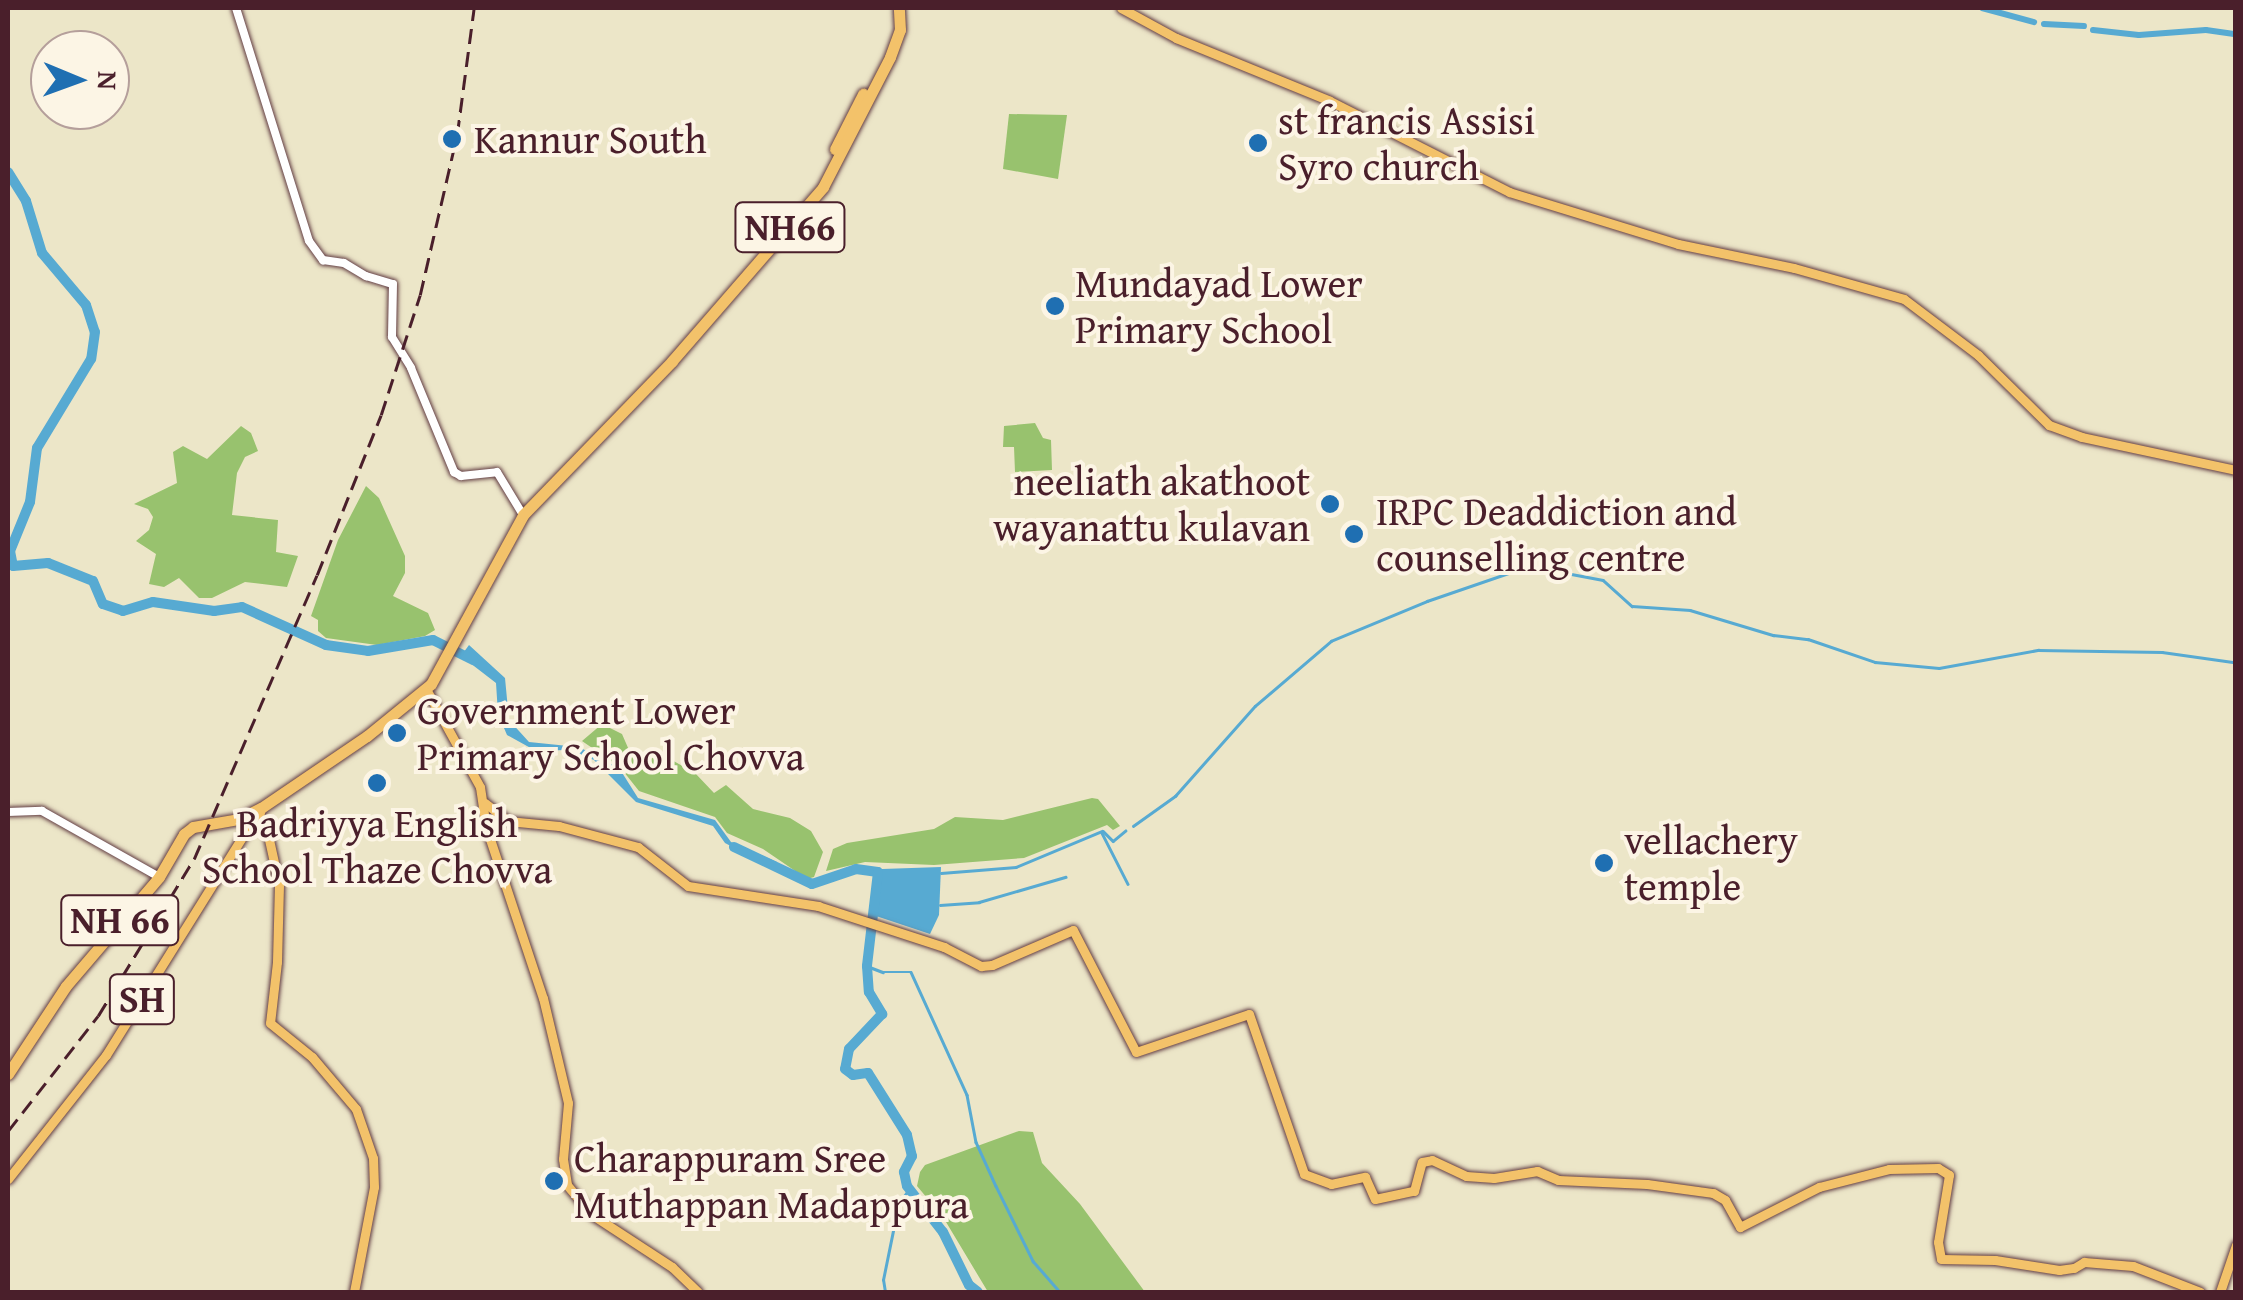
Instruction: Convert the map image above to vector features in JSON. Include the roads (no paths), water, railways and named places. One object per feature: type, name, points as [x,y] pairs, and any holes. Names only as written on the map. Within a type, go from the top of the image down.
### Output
[{"type":"highway","name":"NH66","points":[[261,808],[367,736],[426,689],[523,515],[824,187],[890,57],[900,30],[896,8]]},
{"type":"highway","name":"NH 66","points":[[8,1074],[66,986],[160,877],[184,834],[193,827],[239,819],[261,808]]},
{"type":"main road","points":[[1121,8],[1176,38],[1330,102],[1509,192],[1678,244],[1794,268],[1904,299],[1978,355],[2049,425],[2082,438],[2236,470]]},
{"type":"main road","points":[[426,689],[485,803],[508,821],[559,826],[625,841],[688,886],[813,904],[987,967],[1074,930],[1105,1000],[1136,1052],[1249,1014],[1304,1174],[1332,1184],[1365,1177],[1376,1199],[1414,1191],[1422,1162],[1432,1160],[1466,1176],[1494,1178],[1537,1171],[1558,1180],[1648,1184],[1713,1193],[1725,1200],[1740,1226],[1818,1187],[1889,1168],[1938,1168],[1949,1175],[1938,1242],[1941,1258],[1994,1260],[2059,1270],[2084,1262],[2114,1264],[2152,1272],[2200,1292]]},
{"type":"main road","points":[[485,803],[486,826],[530,954],[564,1081],[567,1185],[591,1214],[672,1267],[698,1292]]},
{"type":"main road","points":[[261,808],[259,816],[268,836],[279,885],[270,1023],[299,1044],[349,1099],[366,1130],[373,1158],[374,1187],[354,1292]]},
{"type":"main road","name":"SH","points":[[8,1179],[106,1055],[261,808]]},
{"type":"main road","points":[[2220,1292],[2236,1245]]},
{"type":"street","points":[[236,8],[308,241],[323,260],[344,263],[366,276],[394,284],[392,337],[411,368],[454,472],[461,476],[497,472],[523,515]]},
{"type":"street","points":[[8,812],[42,811],[160,877]]},
{"type":"water","points":[[469,645],[505,678],[509,720],[529,742],[578,747],[603,758],[621,771],[638,798],[715,820],[731,842],[777,862],[776,870],[725,843],[713,826],[636,802],[594,760],[566,750],[536,751],[507,735],[498,714],[496,683],[461,656]]},
{"type":"water","points":[[941,867],[939,915],[930,934],[873,915],[882,869]]},
{"type":"waterway","points":[[1982,8],[2034,22]]},
{"type":"waterway","points":[[2044,24],[2084,26]]},
{"type":"waterway","points":[[2093,30],[2139,35],[2206,30],[2236,34]]},
{"type":"waterway","points":[[8,172],[26,201],[42,253],[86,305],[95,332],[91,359],[37,448],[30,502],[10,551],[13,566],[48,563],[93,581],[103,604],[123,611],[153,602],[214,611],[242,607],[326,645],[368,651],[433,640],[473,660]]},
{"type":"waterway","points":[[1133,826],[1175,796],[1255,706],[1331,641],[1427,601],[1529,566],[1603,580],[1632,606],[1690,610],[1773,635],[1808,639],[1875,662],[1939,668],[2038,650],[2162,652],[2232,662]]},
{"type":"waterway","points":[[941,873],[1016,867],[1102,831]]},
{"type":"waterway","points":[[1103,831],[1113,841],[1125,831]]},
{"type":"waterway","points":[[1102,833],[1128,884]]},
{"type":"waterway","points":[[734,847],[812,884],[856,869],[878,872],[867,966],[869,992],[882,1014],[849,1049],[845,1069],[853,1075],[868,1073],[907,1135],[912,1156],[904,1172],[907,1186],[943,1232],[969,1285],[978,1292]]},
{"type":"waterway","points":[[940,905],[979,902],[1065,877]]},
{"type":"waterway","points":[[867,966],[883,972],[911,972],[967,1095],[976,1142],[996,1186],[1033,1261],[1060,1292]]},
{"type":"waterway","points":[[885,1292],[883,1280],[894,1226],[900,1202],[909,1189]]},
{"type":"railway","points":[[8,1131],[98,1016],[194,859],[317,575],[381,415],[420,295],[457,135],[474,8]]},
{"type":"place","name":"Kannur South","points":[[452,139]]},
{"type":"place","name":"st francis Assisi Syro church","points":[[1258,143]]},
{"type":"place","name":"Mundayad Lower Primary School","points":[[1055,306]]},
{"type":"place","name":"neeliath akathoot wayanattu kulavan","points":[[1330,504]]},
{"type":"place","name":"IRPC Deaddiction and counselling centre","points":[[1354,534]]},
{"type":"place","name":"Government Lower Primary School Chovva","points":[[397,733]]},
{"type":"place","name":"Badriyya English School Thaze Chovva","points":[[377,783]]},
{"type":"place","name":"vellachery temple","points":[[1604,863]]},
{"type":"place","name":"Charappuram Sree Muthappan Madappura","points":[[554,1181]]}]
